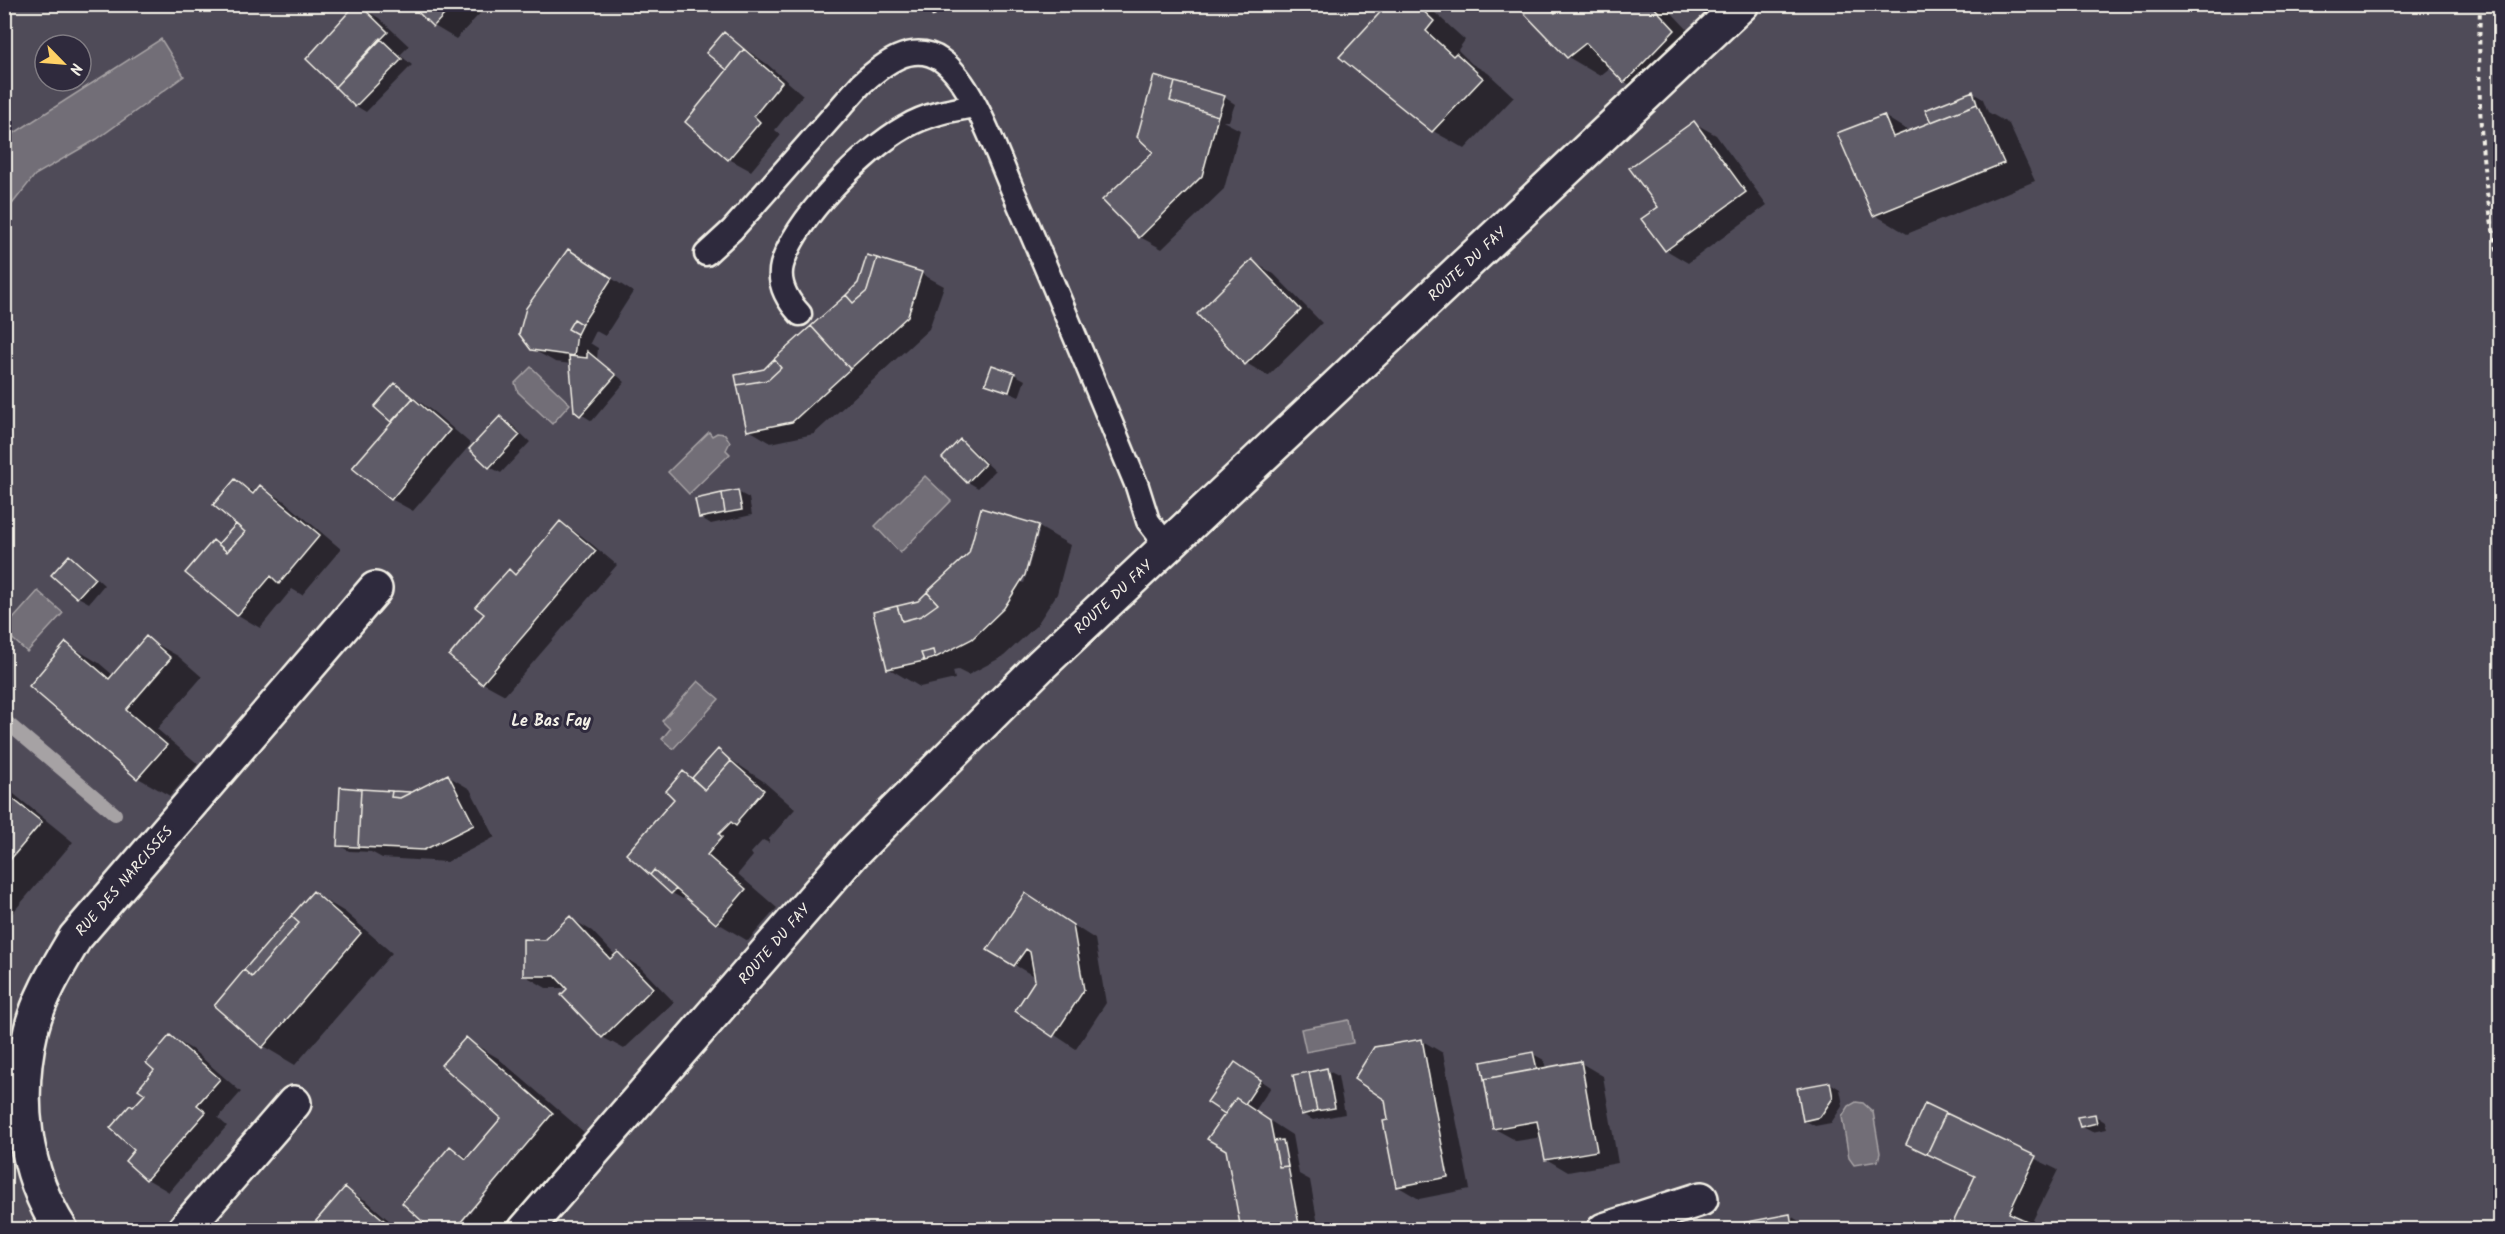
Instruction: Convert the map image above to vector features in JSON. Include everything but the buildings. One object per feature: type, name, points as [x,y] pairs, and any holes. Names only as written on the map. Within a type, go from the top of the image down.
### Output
[{"type":"street","name":"ROUTE DU FAY","points":[[525,1230],[854,853],[1042,664],[1742,4]]},
{"type":"street","name":"RUE DES NARCISSES","points":[[61,1230],[45,1205],[30,1156],[24,1121],[24,1075],[32,1029],[49,983],[75,938],[375,589]]},
{"type":"street","points":[[184,1230],[294,1103]]},
{"type":"street","points":[[1604,1230],[1701,1199]]},
{"type":"lane","points":[[706,254],[732,230],[861,84],[883,64],[906,53],[925,53],[941,60],[960,80],[975,106],[1048,271],[1137,486],[1148,521],[1167,546]]},
{"type":"lane","points":[[800,314],[790,303],[783,287],[782,266],[797,232],[826,197],[870,150],[906,126],[934,114],[975,106]]},
{"type":"path","points":[[2480,4],[2480,136],[2494,239],[2500,261]]},
{"type":"shaded area","points":[[5,5],[2500,5],[2500,1229],[5,1229]]},
{"type":"shaded area","points":[[161,39],[184,76],[97,139],[35,175],[5,213],[5,139],[77,93],[93,93],[93,83]]},
{"type":"shaded area","points":[[531,367],[570,404],[552,424],[518,392],[515,383]]},
{"type":"shaded area","points":[[709,432],[712,436],[717,433],[725,434],[730,442],[726,450],[730,454],[689,494],[668,472]]},
{"type":"shaded area","points":[[925,476],[951,501],[900,553],[875,526]]},
{"type":"shaded area","points":[[38,591],[63,613],[27,652],[5,632],[5,628]]},
{"type":"shaded area","points":[[698,681],[719,699],[673,749],[662,739],[670,729],[662,721]]},
{"type":"shaded area","points":[[1349,1020],[1353,1043],[1306,1052],[1301,1029]]},
{"type":"shaded area","points":[[1856,1102],[1863,1103],[1873,1112],[1880,1153],[1878,1161],[1854,1165],[1849,1158],[1842,1117],[1849,1106]]},
{"type":"waterway","points":[[4,720],[115,814]]},
{"type":"district","name":"Le Bas Fay","points":[[551,720]]}]
